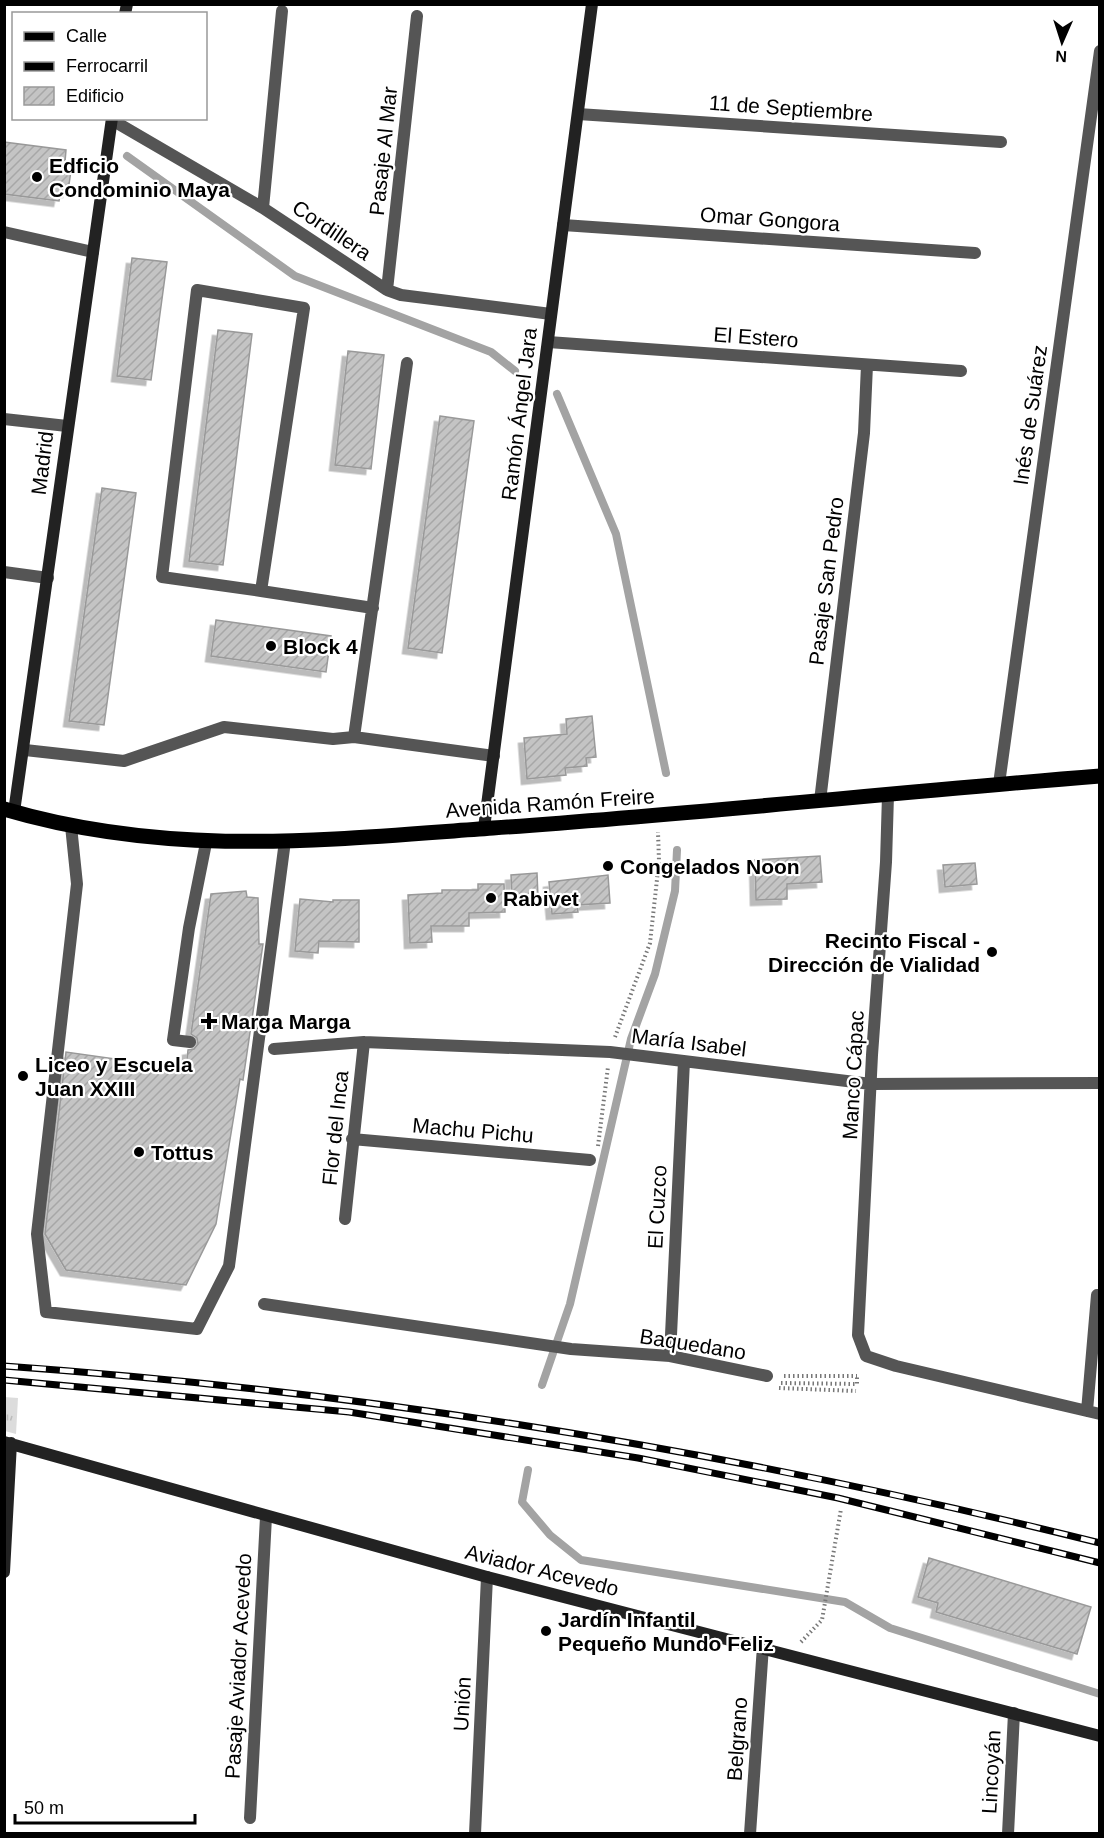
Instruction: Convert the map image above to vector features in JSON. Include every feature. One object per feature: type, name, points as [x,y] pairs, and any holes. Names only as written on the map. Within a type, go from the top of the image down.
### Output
[{"type":"main road","name":"Ramón Ángel Jara","points":[[484,828],[592,4]]},
{"type":"main road","name":"Madrid","points":[[9,811],[25,750],[67,426],[112,120]]},
{"type":"main road","name":"Avenida Ramón Freire","points":[[9,811],[71,826],[170,841],[206,843],[285,841],[658,816],[1100,776]]},
{"type":"main road","name":"Aviador Acevedo","points":[[8,1443],[266,1517],[1100,1736]]},
{"type":"main road","points":[[4,1572],[8,1443]]},
{"type":"street","points":[[263,208],[282,11]]},
{"type":"street","name":"Pasaje Al Mar","points":[[387,290],[417,16]]},
{"type":"street","name":"Inés de Suárez","points":[[999,784],[1100,51]]},
{"type":"street","name":"11 de Septiembre","points":[[578,114],[1001,142]]},
{"type":"street","name":"Cordillera","points":[[114,120],[263,208],[387,290],[401,295],[552,314]]},
{"type":"street","name":"Omar Gongora","points":[[563,225],[975,253]]},
{"type":"street","points":[[4,232],[93,252]]},
{"type":"street","points":[[261,591],[304,308],[197,290],[162,577],[373,608]]},
{"type":"street","name":"El Estero","points":[[548,342],[961,371]]},
{"type":"street","points":[[354,737],[408,363]]},
{"type":"street","name":"Pasaje San Pedro","points":[[820,801],[864,433],[867,365]]},
{"type":"street","points":[[4,418],[67,426]]},
{"type":"street","points":[[4,572],[48,578]]},
{"type":"street","points":[[25,750],[124,762],[224,727],[333,739],[354,737],[494,756]]},
{"type":"street","name":"Manco Cápac","points":[[866,1356],[858,1335],[888,795]]},
{"type":"street","points":[[71,826],[77,884],[59,1026],[38,1234],[46,1312],[197,1329],[229,1266],[253,1051],[285,841]]},
{"type":"street","points":[[190,1042],[173,1040],[189,928],[206,843]]},
{"type":"street","name":"María Isabel","points":[[253,1051],[364,1042],[610,1052],[871,1084],[1100,1083]]},
{"type":"street","name":"Flor del Inca","points":[[345,1219],[364,1042]]},
{"type":"street","name":"El Cuzco","points":[[670,1356],[684,1061]]},
{"type":"street","name":"Machu Pichu","points":[[352,1139],[590,1160]]},
{"type":"street","points":[[1087,1411],[1097,1295]]},
{"type":"street","name":"Baquedano","points":[[264,1304],[571,1349],[670,1356],[767,1376]]},
{"type":"street","points":[[866,1356],[896,1366],[1100,1414]]},
{"type":"street","name":"Pasaje Aviador Acevedo","points":[[250,1818],[266,1517]]},
{"type":"street","name":"Unión","points":[[475,1833],[487,1576]]},
{"type":"street","name":"Belgrano","points":[[750,1833],[763,1646]]},
{"type":"street","name":"Lincoyán","points":[[1008,1833],[1014,1713]]},
{"type":"path","points":[[590,1160],[600,1144],[610,1052],[650,942],[659,861],[658,816]]},
{"type":"path","points":[[856,1391],[774,1388],[774,1383],[857,1384],[857,1376],[866,1356]]},
{"type":"path","name":"Baquedano","points":[[767,1376],[857,1376]]},
{"type":"path","points":[[789,1654],[822,1620],[841,1509]]},
{"type":"green space","points":[[4,1397],[18,1398],[16,1434],[5,1431]]},
{"type":"building","name":"Edficio Condominio Maya","points":[[4,142],[66,150],[65,162],[72,163],[68,192],[61,191],[59,201],[4,194]]},
{"type":"building","points":[[132,258],[167,262],[151,380],[117,376]]},
{"type":"building","points":[[218,330],[252,334],[223,565],[189,561]]},
{"type":"building","points":[[348,351],[384,355],[371,469],[335,465]]},
{"type":"building","points":[[440,416],[474,421],[442,653],[408,648]]},
{"type":"building","points":[[102,488],[136,493],[104,725],[69,721]]},
{"type":"building","name":"Block 4","points":[[216,620],[331,636],[326,672],[211,656]]},
{"type":"building","points":[[592,716],[596,757],[586,758],[587,766],[565,768],[566,775],[527,779],[524,738],[567,734],[566,719]]},
{"type":"building","points":[[820,856],[822,882],[787,884],[787,899],[756,900],[755,860]]},
{"type":"building","points":[[975,863],[977,884],[945,887],[943,865]]},
{"type":"building","points":[[537,873],[538,897],[512,898],[511,875]]},
{"type":"building","points":[[608,875],[610,903],[577,905],[578,912],[552,914],[549,882]]},
{"type":"building","points":[[478,884],[504,884],[505,912],[469,913],[469,926],[431,926],[432,942],[410,943],[408,895],[442,893],[442,890],[478,890]]},
{"type":"building","name":"Tottus","points":[[246,891],[247,897],[258,898],[259,944],[263,944],[243,1080],[240,1079],[216,1224],[186,1285],[66,1270],[45,1234],[66,1052],[186,1069],[188,1050],[194,1049],[198,1044],[197,1038],[191,1034],[211,894]]},
{"type":"building","points":[[300,899],[333,902],[333,900],[359,900],[359,942],[319,941],[318,953],[295,951]]},
{"type":"building","points":[[929,1558],[1091,1607],[1077,1654],[936,1612],[938,1603],[918,1597]]},
{"type":"waterway","points":[[127,156],[295,276],[491,352],[515,371]]},
{"type":"waterway","points":[[557,394],[616,534],[666,773]]},
{"type":"waterway","points":[[542,1385],[570,1304],[631,1039],[655,974],[675,891],[677,850]]},
{"type":"waterway","points":[[528,1470],[522,1502],[550,1535],[581,1560],[845,1602],[890,1628],[1100,1694]]},
{"type":"railway","points":[[4,1366],[143,1377],[281,1392],[556,1430],[829,1481],[1100,1543]]},
{"type":"railway","points":[[4,1380],[349,1412],[638,1458],[838,1498],[1100,1563]]},
{"type":"place","name":"Edficio Condominio Maya","points":[[37,177]]},
{"type":"place","name":"Block 4","points":[[271,646]]},
{"type":"place","name":"Congelados Noon","points":[[608,866]]},
{"type":"place","name":"Rabivet","points":[[491,898]]},
{"type":"place","name":"Recinto Fiscal - Dirección de Vialidad","points":[[992,952]]},
{"type":"place","name":"Marga Marga","points":[[209,1021]]},
{"type":"place","name":"Liceo y Escuela Juan XXIII","points":[[23,1076]]},
{"type":"place","name":"Tottus","points":[[139,1152]]},
{"type":"place","name":"Jardín Infantil Pequeño Mundo Feliz","points":[[546,1631]]}]
